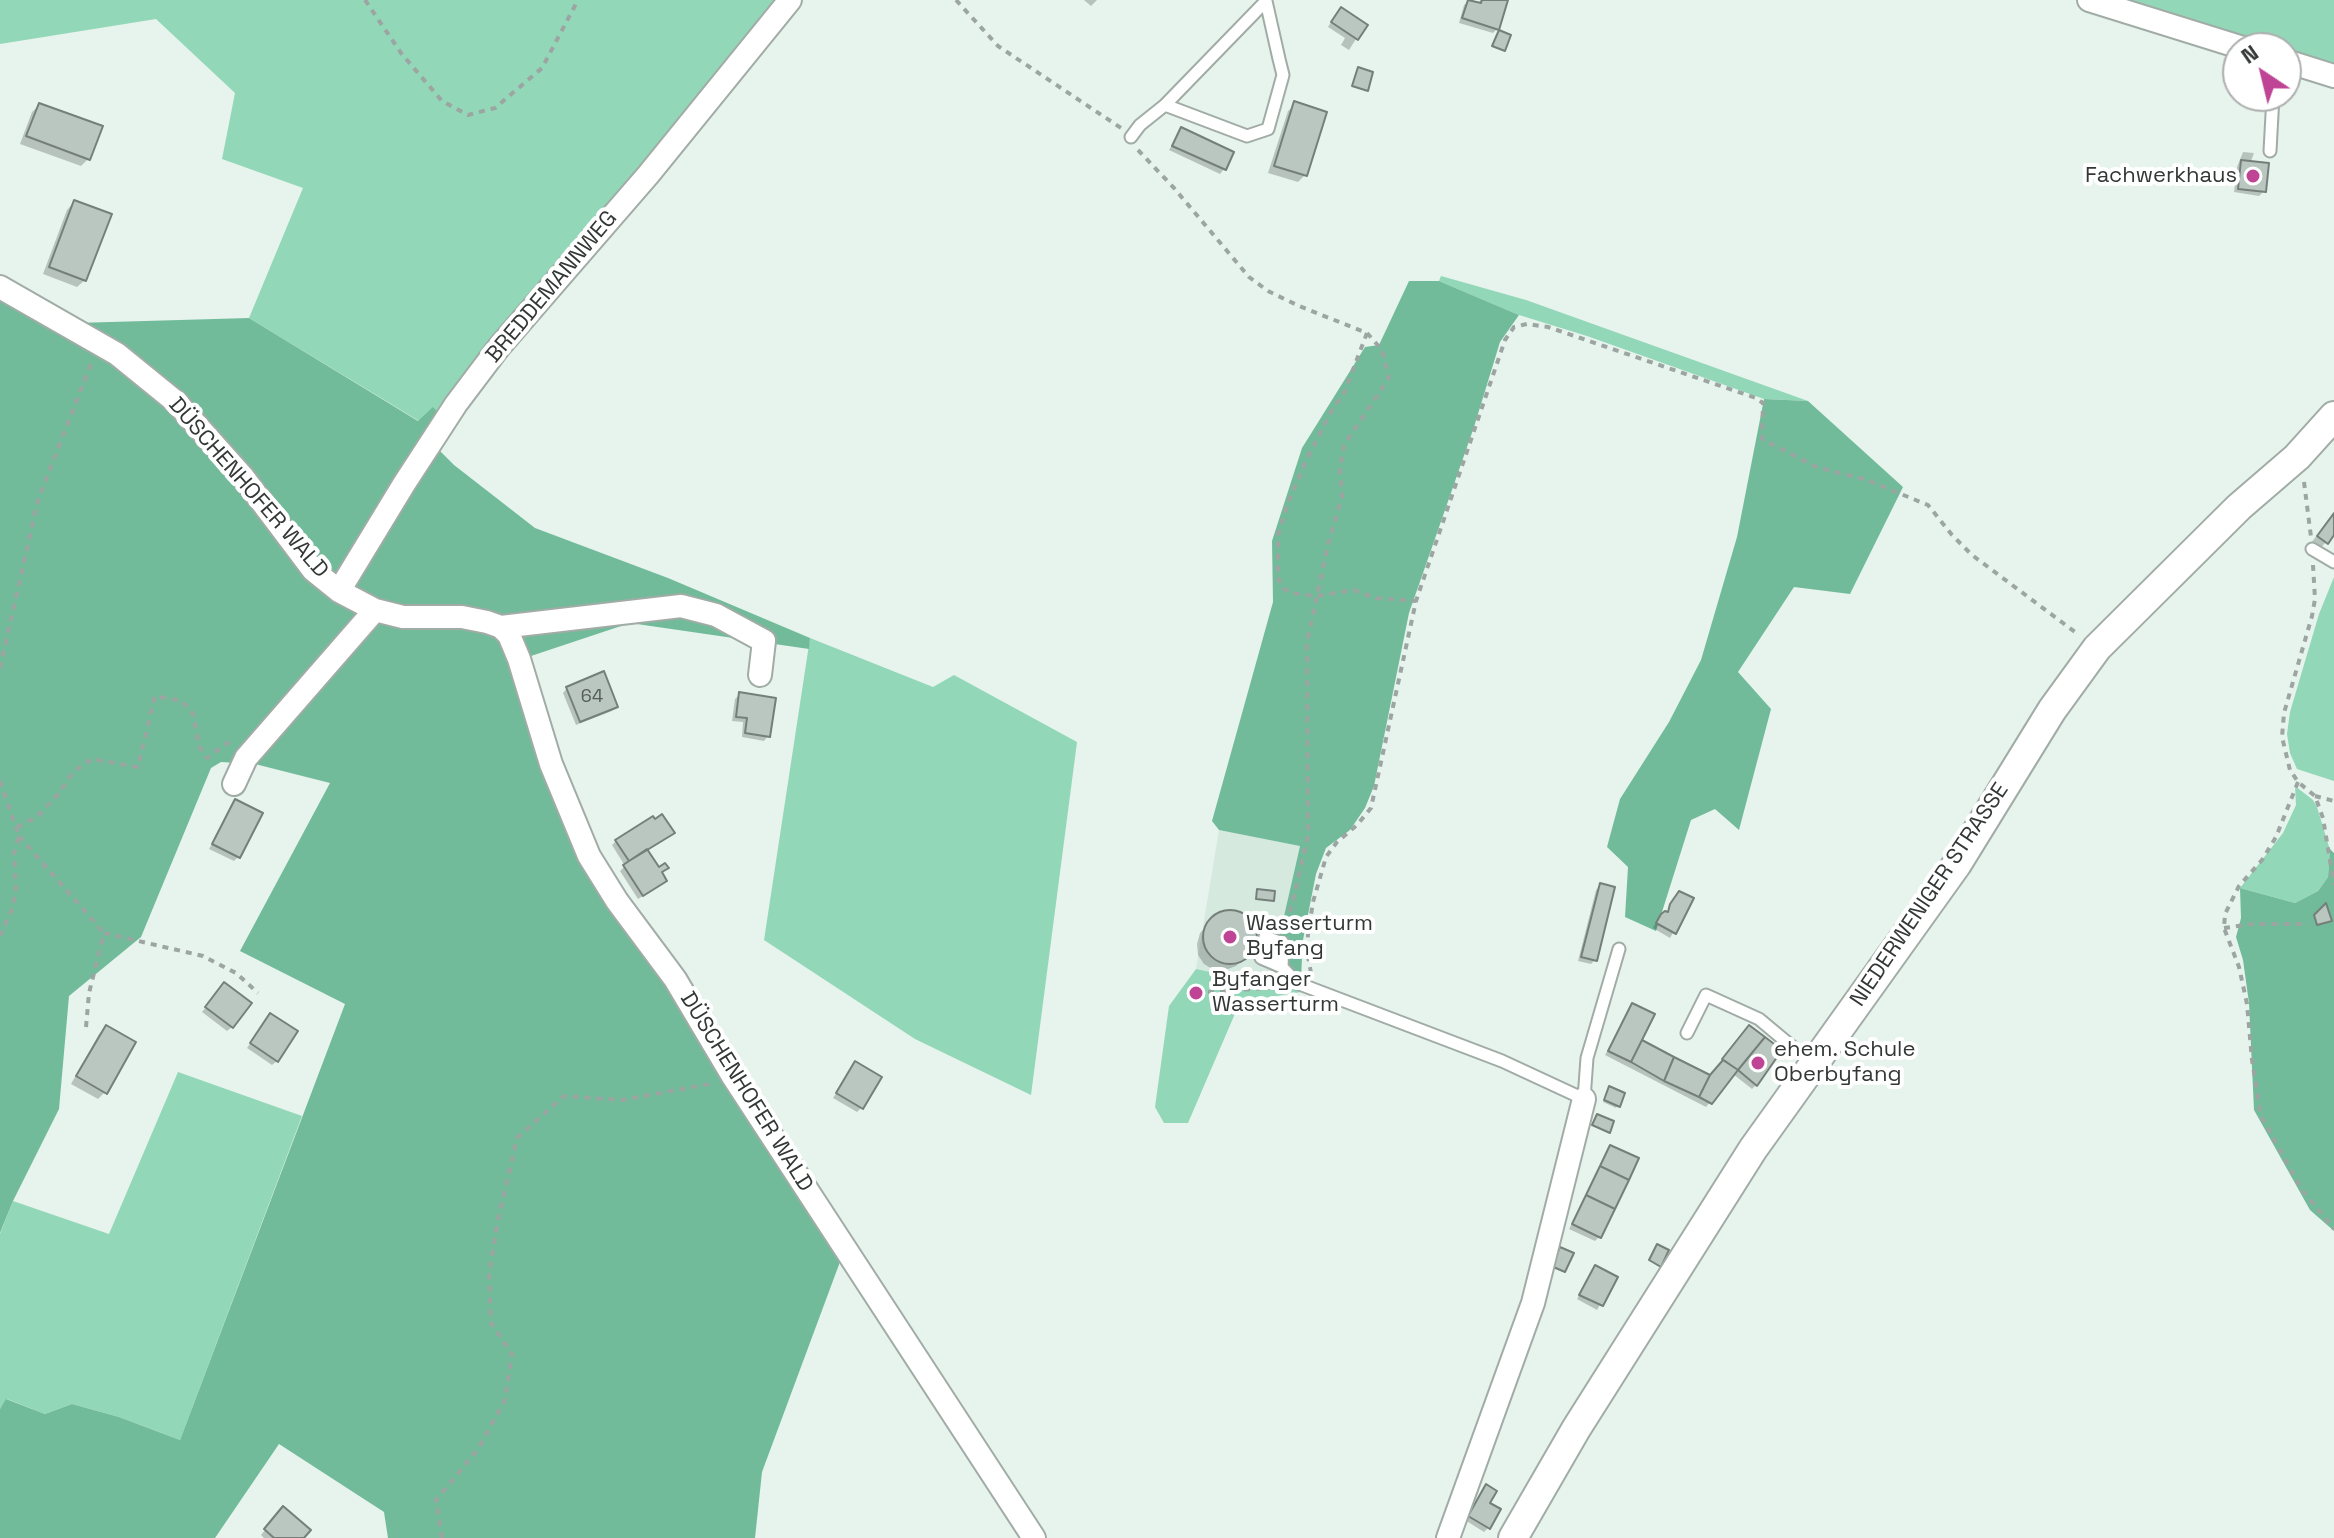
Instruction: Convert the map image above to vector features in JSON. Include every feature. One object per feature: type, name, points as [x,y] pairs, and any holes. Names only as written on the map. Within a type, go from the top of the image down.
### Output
[{"type":"street","name":"BREDDEMANNWEG","points":[[339,591],[447,418],[499,347],[641,183],[790,0]]},
{"type":"street","points":[[2089,0],[2222,41]]},
{"type":"street","points":[[2302,66],[2334,76]]},
{"type":"street","name":"DÜSCHENHOFER WALD","points":[[0,287],[117,354],[176,402],[243,477],[313,570],[339,591],[375,610],[403,617],[462,617],[501,627],[681,606],[716,615],[764,641],[760,675]]},
{"type":"street","name":"NIEDERWENIGER STRASSE","points":[[1513,1538],[1618,1361],[1753,1149],[1957,864],[2052,710],[2097,648],[2239,507],[2297,457],[2334,416]]},
{"type":"street","points":[[234,784],[246,758],[375,610]]},
{"type":"street","name":"DÜSCHENHOFER WALD","points":[[501,627],[509,635],[517,652],[551,764],[589,856],[617,901],[675,979],[732,1075],[1034,1538]]},
{"type":"street","points":[[1448,1538],[1533,1303],[1584,1099]]},
{"type":"lane","points":[[1131,137],[1266,0]]},
{"type":"lane","points":[[1165,105],[1247,136],[1268,129],[1283,75],[1266,0]]},
{"type":"lane","points":[[2270,151],[2272,112]]},
{"type":"lane","points":[[2312,549],[2334,562]]},
{"type":"lane","points":[[1265,937],[1283,943],[1282,967]]},
{"type":"lane","points":[[1261,958],[1282,967],[1297,983],[1502,1061],[1584,1099],[1587,1058],[1619,949]]},
{"type":"lane","points":[[1687,1033],[1706,995],[1759,1019],[1813,1065]]},
{"type":"path","points":[[365,0],[401,53],[442,101],[468,115],[495,108],[542,68],[578,0]]},
{"type":"path","points":[[956,0],[998,46],[1072,97],[1103,114],[1131,137],[1139,153],[1174,188],[1249,277],[1268,291],[1299,306],[1367,333],[1382,350],[1389,378],[1344,445],[1340,468],[1342,497],[1307,642],[1308,836],[1283,943]]},
{"type":"path","points":[[1320,993],[1311,973],[1307,951],[1313,902],[1326,857],[1371,808],[1416,601],[1505,340],[1514,327],[1527,324],[1548,327],[1756,398],[1763,403],[1762,439],[1816,467],[1864,479],[1928,505],[1972,555],[2097,648]]},
{"type":"path","points":[[1367,333],[1344,393],[1307,459],[1278,535],[1278,578],[1283,588],[1291,593],[1316,596],[1354,590],[1376,598],[1416,601]]},
{"type":"path","points":[[0,668],[38,500],[99,344]]},
{"type":"path","points":[[2297,457],[2307,492],[2315,583],[2312,616],[2282,724],[2283,746],[2290,770],[2298,782],[2315,796],[2334,801]]},
{"type":"path","points":[[17,827],[37,817],[74,771],[92,759],[138,767],[155,696],[182,701],[193,714],[199,746],[207,758],[241,733]]},
{"type":"path","points":[[0,781],[19,836],[14,854],[14,898],[0,936]]},
{"type":"path","points":[[2298,782],[2276,837],[2262,860],[2239,886],[2225,914],[2224,928],[2239,967],[2247,1004],[2261,1116],[2302,1190],[2334,1229]]},
{"type":"path","points":[[2315,796],[2326,829],[2334,885]]},
{"type":"path","points":[[19,836],[104,933],[203,956],[236,973],[258,993]]},
{"type":"path","points":[[2224,928],[2252,924],[2308,924]]},
{"type":"path","points":[[86,1027],[89,993],[104,933]]},
{"type":"path","points":[[1196,993],[1275,988],[1297,983]]},
{"type":"path","points":[[442,1538],[436,1500],[478,1449],[505,1400],[512,1354],[491,1323],[489,1274],[517,1138],[564,1096],[622,1100],[710,1085],[732,1075]]},
{"type":"shaded area","points":[[1219,830],[1300,845],[1279,938],[1289,940],[1292,972],[1301,978],[1301,992],[1287,981],[1270,984],[1196,969]]},
{"type":"green space","points":[[0,0],[776,0],[448,424],[419,421],[249,318],[303,188],[222,159],[235,93],[156,19],[0,44]]},
{"type":"green space","points":[[2105,0],[2334,0],[2334,71],[2302,60],[2302,32],[2222,32],[2222,36]]},
{"type":"green space","points":[[1441,276],[1526,300],[1808,401],[1764,399],[1519,315],[1439,281]]},
{"type":"green space","points":[[1409,281],[1439,281],[1519,315],[1500,342],[1474,427],[1409,613],[1374,786],[1365,808],[1350,830],[1326,848],[1316,874],[1303,940],[1301,978],[1292,972],[1287,957],[1289,940],[1279,938],[1300,846],[1219,830],[1212,821],[1273,602],[1272,541],[1302,448],[1365,347],[1379,345]]},
{"type":"green space","points":[[0,297],[76,323],[249,318],[418,421],[433,407],[448,424],[436,447],[454,465],[535,528],[668,578],[810,638],[809,649],[630,623],[525,658],[570,808],[847,1243],[762,1472],[755,1538],[388,1538],[384,1512],[279,1444],[215,1538],[0,1538],[0,1409],[6,1399],[45,1414],[72,1404],[119,1417],[180,1440],[345,1004],[240,951],[330,783],[255,764],[221,762],[211,768],[141,937],[69,996],[59,1109],[0,1233]]},
{"type":"green space","points":[[1764,399],[1808,401],[1903,487],[1850,594],[1794,587],[1738,672],[1771,709],[1739,830],[1715,809],[1691,820],[1656,931],[1625,917],[1628,867],[1607,847],[1620,799],[1669,722],[1701,660],[1737,537]]},
{"type":"green space","points":[[2334,577],[2334,781],[2297,769],[2287,734],[2290,712],[2319,614]]},
{"type":"green space","points":[[810,638],[933,687],[954,675],[1077,742],[1031,1095],[915,1039],[764,940]]},
{"type":"green space","points":[[2295,786],[2317,807],[2330,850],[2328,877],[2318,891],[2295,903],[2240,888],[2283,833],[2296,805]]},
{"type":"green space","points":[[2330,849],[2334,853],[2334,1231],[2310,1210],[2254,1110],[2249,1003],[2243,960],[2236,937],[2241,918],[2240,888],[2295,903],[2318,891],[2328,877]]},
{"type":"green space","points":[[1196,969],[1270,984],[1287,981],[1301,992],[1240,1002],[1188,1123],[1164,1123],[1155,1107],[1169,1006]]},
{"type":"green space","points":[[178,1072],[302,1116],[180,1440],[119,1417],[72,1404],[45,1414],[7,1399],[0,1409],[0,1234],[13,1201],[109,1234]]},
{"type":"building","points":[[1468,0],[1481,3],[1482,0],[1508,0],[1499,30],[1462,18]]},
{"type":"building","points":[[1341,7],[1368,25],[1358,40],[1331,22]]},
{"type":"building","points":[[1499,30],[1511,35],[1505,51],[1492,46]]},
{"type":"building","points":[[1358,67],[1373,72],[1368,91],[1352,86]]},
{"type":"building","points":[[1294,101],[1327,112],[1307,176],[1274,166]]},
{"type":"building","points":[[39,103],[103,126],[90,160],[26,136]]},
{"type":"building","points":[[1181,127],[1234,152],[1226,170],[1172,146]]},
{"type":"building","name":"Fachwerkhaus","points":[[2241,160],[2269,163],[2266,192],[2238,189]]},
{"type":"building","points":[[74,200],[112,214],[86,281],[49,267]]},
{"type":"building","points":[[2334,513],[2334,535],[2328,544],[2317,536]]},
{"type":"building","points":[[604,671],[618,707],[580,722],[566,687]]},
{"type":"building","points":[[739,692],[776,698],[770,737],[745,733],[747,718],[736,717]]},
{"type":"building","points":[[235,799],[263,813],[240,858],[212,844]]},
{"type":"building","points":[[662,814],[675,833],[629,861],[615,840],[653,816],[655,819]]},
{"type":"building","points":[[647,849],[659,867],[665,863],[669,868],[662,872],[667,881],[643,896],[623,865]]},
{"type":"building","points":[[1600,883],[1615,887],[1597,961],[1581,957]]},
{"type":"building","points":[[1257,889],[1275,891],[1274,901],[1256,899]]},
{"type":"building","points":[[1679,891],[1694,898],[1676,934],[1656,923],[1661,914],[1668,912]]},
{"type":"building","points":[[2326,903],[2332,921],[2317,925],[2314,915]]},
{"type":"building","name":"Wasserturm Byfang","points":[[1230,910],[1249,918],[1257,937],[1249,956],[1230,964],[1211,956],[1203,937],[1211,918]]},
{"type":"building","points":[[224,982],[252,1003],[233,1028],[205,1007]]},
{"type":"building","points":[[1632,1003],[1655,1014],[1631,1062],[1608,1051]]},
{"type":"building","points":[[270,1013],[298,1031],[278,1062],[250,1043]]},
{"type":"building","points":[[106,1025],[136,1042],[107,1094],[76,1076]]},
{"type":"building","name":"ehem. Schule Oberbyfang","points":[[1749,1025],[1765,1037],[1738,1070],[1722,1059]]},
{"type":"building","name":"ehem. Schule Oberbyfang","points":[[1765,1037],[1782,1050],[1757,1086],[1738,1070]]},
{"type":"building","points":[[1642,1040],[1674,1057],[1664,1081],[1631,1062]]},
{"type":"building","points":[[1674,1057],[1710,1075],[1699,1097],[1664,1081]]},
{"type":"building","points":[[1723,1060],[1738,1070],[1712,1104],[1699,1097],[1710,1075]]},
{"type":"building","points":[[855,1061],[882,1077],[863,1109],[836,1093]]},
{"type":"building","points":[[1609,1086],[1625,1093],[1620,1107],[1604,1100]]},
{"type":"building","points":[[1597,1114],[1614,1121],[1610,1133],[1592,1125]]},
{"type":"building","points":[[1610,1145],[1639,1158],[1629,1180],[1600,1166]]},
{"type":"building","points":[[1600,1166],[1629,1180],[1615,1209],[1586,1195]]},
{"type":"building","points":[[1586,1195],[1615,1209],[1601,1238],[1572,1224]]},
{"type":"building","points":[[1657,1244],[1669,1250],[1661,1267],[1649,1260]]},
{"type":"building","points":[[1560,1247],[1574,1253],[1565,1272],[1551,1266]]},
{"type":"building","points":[[1595,1265],[1618,1277],[1603,1306],[1579,1295]]},
{"type":"building","points":[[1486,1484],[1497,1491],[1490,1503],[1501,1509],[1490,1529],[1468,1516]]},
{"type":"building","points":[[283,1506],[311,1530],[304,1538],[274,1538],[264,1529]]},
{"type":"place","name":"Fachwerkhaus","points":[[2253,176]]},
{"type":"place","name":"Wasserturm Byfang","points":[[1230,937]]},
{"type":"place","name":"Byfanger Wasserturm","points":[[1196,993]]},
{"type":"place","name":"ehem. Schule Oberbyfang","points":[[1758,1063]]}]
